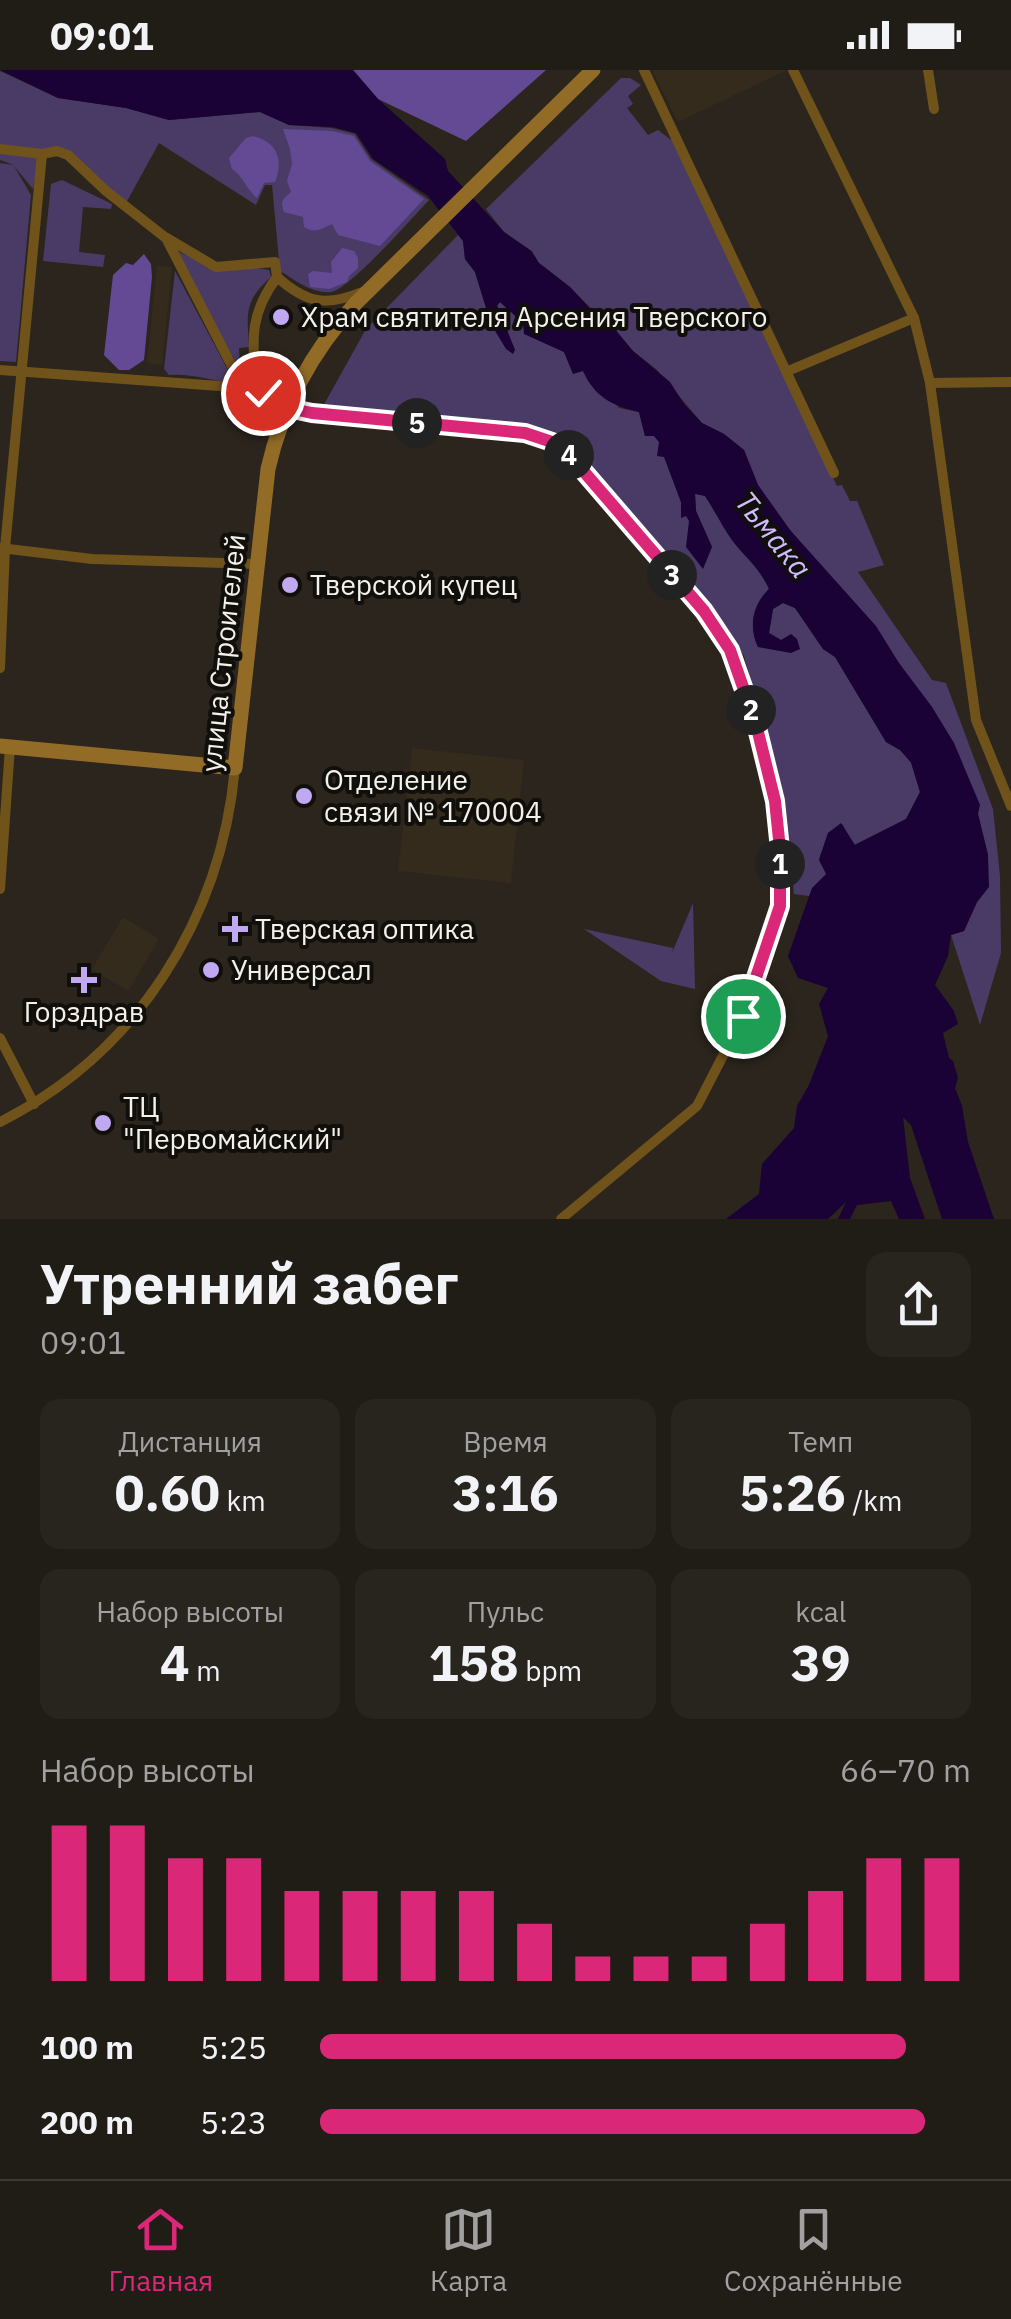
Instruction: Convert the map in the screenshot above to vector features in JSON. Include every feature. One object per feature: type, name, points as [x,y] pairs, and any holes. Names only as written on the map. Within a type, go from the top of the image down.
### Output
[{"type":"main road","name":"улица Строителей","points":[[235,768],[268,469],[288,408],[320,347],[369,289],[593,70]]},
{"type":"main road","points":[[5,747],[235,768]]},
{"type":"street","points":[[644,70],[834,474]]},
{"type":"street","points":[[793,70],[914,318],[930,383],[976,720],[1011,806]]},
{"type":"street","points":[[928,70],[934,108]]},
{"type":"street","points":[[0,149],[68,155],[166,238],[216,266],[275,262],[277,277],[260,302],[252,326],[257,390]]},
{"type":"street","points":[[0,668],[2,548],[42,154]]},
{"type":"street","points":[[166,238],[236,374],[233,387]]},
{"type":"street","points":[[277,277],[306,297],[322,302],[369,289]]},
{"type":"street","points":[[788,371],[914,318]]},
{"type":"street","points":[[0,370],[233,387],[257,390],[288,408],[525,433],[556,445],[577,463],[704,611],[730,650],[756,724],[775,801],[780,896],[743,1016],[697,1106],[561,1219]]},
{"type":"street","points":[[930,383],[1011,382]]},
{"type":"street","points":[[2,548],[92,559],[258,564]]},
{"type":"street","points":[[0,889],[5,747]]},
{"type":"street","name":"улица Строителей","points":[[0,1122],[34,1104],[98,1055],[127,1026],[167,973],[192,928],[218,864],[235,768]]},
{"type":"street","points":[[0,1038],[34,1104]]},
{"type":"shaded area","points":[[353,70],[546,70],[466,141],[378,99]]},
{"type":"shaded area","points":[[652,70],[787,70],[678,122]]},
{"type":"shaded area","points":[[0,71],[58,98],[126,108],[169,120],[260,112],[289,125],[355,134],[371,159],[429,200],[352,279],[340,288],[324,292],[304,286],[280,271],[272,185],[265,185],[256,205],[159,143],[126,203],[68,155],[42,154],[33,189],[14,166],[31,195],[16,362],[0,361],[0,163],[14,165],[0,160]]},
{"type":"shaded area","points":[[621,78],[641,85],[628,96],[633,104],[627,108],[648,135],[658,130],[674,142],[837,486],[842,485],[850,501],[857,501],[884,565],[858,572],[932,680],[946,683],[993,809],[1000,876],[1001,953],[980,1025],[951,935],[964,931],[988,887],[988,855],[978,814],[932,707],[790,530],[758,485],[744,450],[702,423],[656,369],[570,287],[539,263],[532,251],[504,232],[486,209]]},
{"type":"shaded area","points":[[283,129],[354,136],[370,161],[424,199],[380,246],[338,235],[332,224],[318,230],[308,229],[303,217],[283,209],[283,200],[291,192],[287,181],[292,164]]},
{"type":"shaded area","points":[[253,136],[273,147],[279,166],[275,182],[264,183],[257,198],[232,169],[229,158],[246,138]]},
{"type":"shaded area","points":[[62,180],[112,204],[111,209],[83,207],[79,252],[105,255],[103,267],[43,261],[51,184]]},
{"type":"shaded area","points":[[458,235],[463,241],[465,259],[475,272],[491,324],[515,350],[497,305],[500,302],[523,323],[525,334],[564,352],[573,373],[583,371],[619,408],[639,412],[645,436],[654,436],[659,442],[681,502],[681,517],[686,516],[712,547],[696,511],[695,493],[705,496],[735,544],[754,561],[769,588],[753,623],[758,647],[768,648],[781,640],[769,633],[773,609],[783,603],[795,608],[823,649],[835,657],[886,742],[911,763],[920,792],[906,819],[854,845],[842,824],[828,833],[819,859],[827,874],[809,896],[794,894],[784,798],[744,656],[712,610],[565,437],[527,428],[322,408],[366,329]]},
{"type":"shaded area","points":[[342,248],[354,251],[358,258],[358,268],[347,282],[329,289],[310,287],[308,274],[332,273],[331,262]]},
{"type":"shaded area","points":[[175,250],[217,270],[269,270],[271,277],[249,308],[249,347],[239,348],[240,370]]},
{"type":"shaded area","points":[[144,254],[151,264],[152,277],[144,360],[129,370],[119,370],[104,355],[113,275]]},
{"type":"shaded area","points":[[157,266],[172,267],[162,365],[147,363]]},
{"type":"shaded area","points":[[175,271],[230,374],[229,382],[169,375],[164,369]]},
{"type":"shaded area","points":[[412,748],[524,760],[511,883],[398,871]]},
{"type":"shaded area","points":[[693,903],[695,989],[661,981],[584,929],[673,948],[672,953]]},
{"type":"shaded area","points":[[123,917],[159,939],[128,991],[92,969]]},
{"type":"water","name":"Тьмака","points":[[0,70],[353,70],[378,99],[445,159],[448,171],[504,232],[531,251],[594,313],[605,317],[633,351],[670,382],[702,423],[744,450],[758,485],[790,530],[876,626],[932,707],[954,743],[980,805],[989,887],[977,902],[964,931],[951,935],[948,956],[935,985],[954,1011],[958,1024],[943,1033],[958,1078],[955,1088],[968,1142],[994,1219],[942,1219],[911,1125],[903,1117],[910,1178],[925,1219],[899,1219],[891,1201],[857,1205],[850,1219],[838,1219],[846,1202],[828,1219],[726,1219],[759,1194],[762,1164],[794,1128],[797,1106],[828,1036],[819,1004],[828,988],[798,978],[788,956],[812,888],[826,874],[819,860],[828,833],[841,823],[855,845],[906,819],[920,792],[911,762],[886,742],[835,657],[823,649],[795,608],[783,603],[773,609],[769,633],[781,640],[791,634],[800,649],[791,653],[758,647],[753,623],[756,608],[769,589],[705,496],[695,494],[696,511],[712,547],[703,569],[686,547],[689,521],[686,516],[681,518],[681,502],[664,457],[657,456],[659,442],[654,436],[645,436],[639,412],[605,399],[583,371],[573,374],[564,352],[524,334],[523,323],[500,302],[497,306],[515,350],[513,354],[506,349],[491,324],[475,272],[465,259],[463,241],[428,196],[373,159],[356,133],[332,127],[289,125],[260,112],[169,120],[126,108],[58,98]]},
{"type":"place","name":"Храм святителя Арсения Тверского","points":[[281,317]]},
{"type":"place","name":"Тверской купец","points":[[290,585]]},
{"type":"place","name":"Отделение связи № 170004","points":[[304,796]]},
{"type":"place","name":"Тверская оптика","points":[[235,929]]},
{"type":"place","name":"Универсал","points":[[211,970]]},
{"type":"place","name":"Горздрав","points":[[84,980]]},
{"type":"place","name":"ТЦ \"Первомайский\"","points":[[103,1123]]},
{"type":"route","points":[[263,393],[288,408],[312,413],[525,433],[546,440],[577,463],[704,611],[730,650],[756,724],[775,801],[780,849],[780,906],[743,1016]]}]
